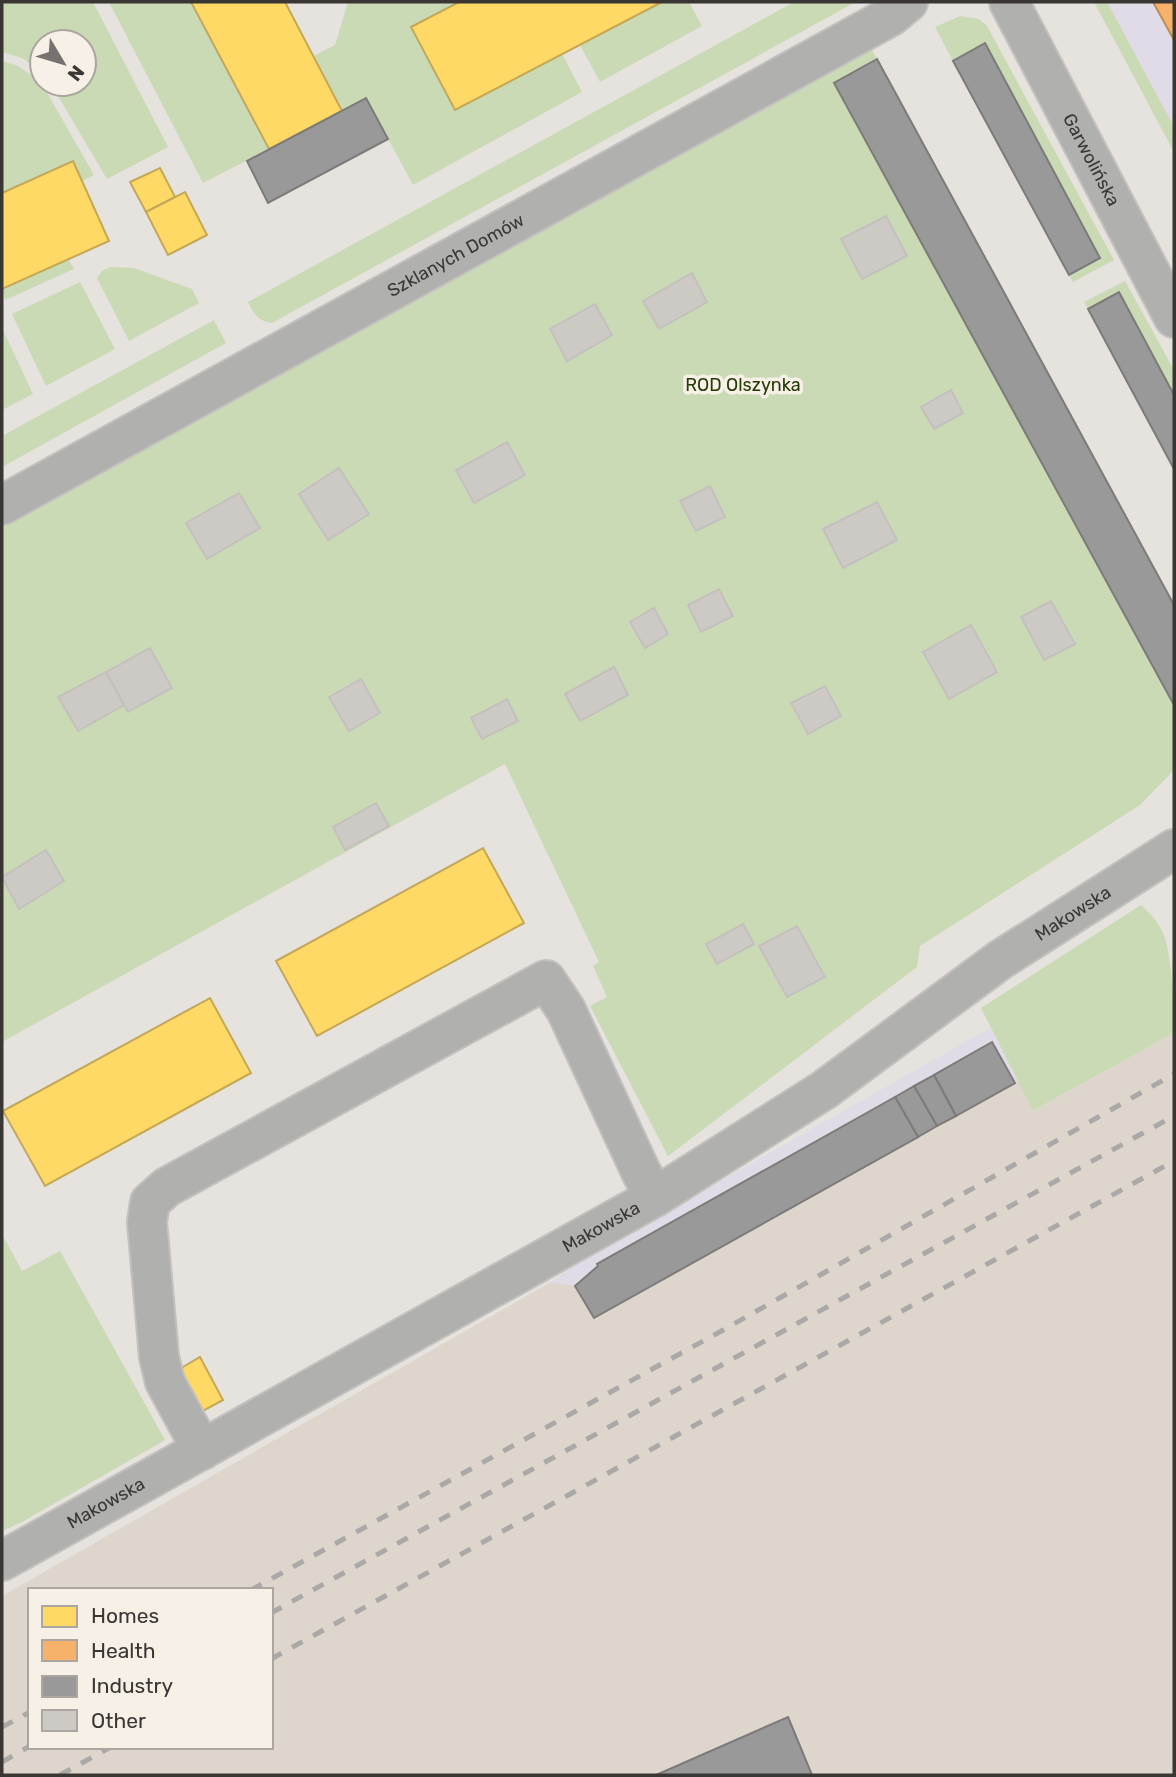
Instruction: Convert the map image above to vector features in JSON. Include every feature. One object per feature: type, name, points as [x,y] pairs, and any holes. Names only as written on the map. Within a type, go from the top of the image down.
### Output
[{"type":"street","name":"Szklanych Domów","points":[[2,505],[891,16],[908,2]]},
{"type":"street","name":"Garwolińska","points":[[1009,2],[1174,318]]},
{"type":"street","name":"Makowska","points":[[2,1561],[655,1196],[824,1090],[1000,960],[1174,849]]},
{"type":"street","points":[[202,1450],[165,1382],[159,1357],[147,1222],[150,1202],[167,1187],[546,979],[566,1010],[641,1172],[655,1196]]},
{"type":"shaded area","points":[[1107,2],[1174,2],[1174,127]]},
{"type":"shaded area","points":[[990,1028],[1019,1081],[594,1318],[575,1286],[551,1282],[588,1256]]},
{"type":"shaded area","points":[[1174,1033],[1174,1775],[2,1775],[2,1596],[551,1282],[575,1286],[594,1317],[1019,1081],[1034,1111]]},
{"type":"green space","points":[[2,2],[93,2],[168,147],[107,179],[59,98],[98,98],[98,28],[28,28],[28,62],[2,52]]},
{"type":"green space","points":[[109,2],[191,2],[269,149],[203,183]]},
{"type":"green space","points":[[348,2],[459,2],[411,27],[455,110],[562,54],[582,92],[413,185],[366,98],[342,111],[314,56],[335,45]]},
{"type":"green space","points":[[662,2],[689,2],[702,26],[600,82],[580,45]]},
{"type":"green space","points":[[794,2],[852,4],[272,323],[260,319],[252,310],[248,302]]},
{"type":"green space","points":[[1094,2],[1107,2],[1174,127],[1174,152]]},
{"type":"green space","points":[[960,16],[979,19],[987,26],[1114,260],[1073,282],[1069,275],[1100,257],[985,44],[953,61],[935,27]]},
{"type":"green space","name":"ROD Olszynka","points":[[870,46],[877,59],[834,83],[1174,705],[1174,770],[1140,805],[920,946],[917,967],[668,1156],[590,1006],[607,997],[593,966],[599,962],[505,764],[2,1042],[2,525]]},
{"type":"green space","points":[[2,61],[18,66],[28,73],[28,98],[50,98],[94,175],[82,181],[73,162],[2,193]]},
{"type":"green space","points":[[68,259],[74,269],[5,300],[2,289]]},
{"type":"green space","points":[[110,267],[134,268],[192,289],[199,303],[129,341],[97,278],[102,271]]},
{"type":"green space","points":[[1125,281],[1174,370],[1174,395],[1119,292],[1088,309],[1084,302]]},
{"type":"green space","points":[[80,282],[115,349],[46,386],[12,314]]},
{"type":"green space","points":[[214,320],[226,343],[2,467],[2,436]]},
{"type":"green space","points":[[2,328],[33,394],[2,410]]},
{"type":"green space","points":[[1141,905],[1160,926],[1167,945],[1174,1033],[1033,1111],[981,1008]]},
{"type":"green space","points":[[2,1234],[22,1271],[60,1251],[165,1440],[2,1531]]},
{"type":"building: Homes","points":[[191,2],[285,2],[342,111],[269,149]]},
{"type":"building: Homes","points":[[459,2],[662,2],[455,110],[411,27]]},
{"type":"building: Homes","points":[[73,161],[109,241],[2,289],[2,193]]},
{"type":"building: Homes","points":[[160,168],[175,197],[146,212],[130,182]]},
{"type":"building: Homes","points":[[185,192],[207,235],[168,255],[146,212]]},
{"type":"building: Homes","points":[[483,848],[524,923],[317,1036],[276,961]]},
{"type":"building: Homes","points":[[210,998],[251,1073],[45,1186],[3,1111]]},
{"type":"building: Homes","points":[[200,1357],[223,1400],[201,1412],[178,1370]]},
{"type":"building: Health","points":[[1153,2],[1174,2],[1174,40]]},
{"type":"building: Industry","points":[[985,43],[1100,258],[1069,275],[953,61]]},
{"type":"building: Industry","points":[[877,59],[1174,605],[1174,705],[834,83]]},
{"type":"building: Industry","points":[[366,98],[388,139],[268,203],[247,161]]},
{"type":"building: Industry","points":[[1119,292],[1174,395],[1174,469],[1088,309]]},
{"type":"building: Industry","points":[[992,1042],[1015,1083],[956,1116],[934,1075]]},
{"type":"building: Industry","points":[[934,1075],[956,1116],[937,1126],[914,1086]]},
{"type":"building: Industry","points":[[914,1086],[937,1126],[918,1137],[895,1097]]},
{"type":"building: Industry","points":[[895,1097],[918,1137],[594,1318],[575,1286],[598,1266],[597,1264]]},
{"type":"building: Industry","points":[[788,1717],[812,1775],[656,1775]]},
{"type":"building: Other","points":[[886,216],[907,256],[862,279],[841,239]]},
{"type":"building: Other","points":[[692,273],[707,302],[659,329],[643,301]]},
{"type":"building: Other","points":[[595,304],[612,335],[567,361],[550,329]]},
{"type":"building: Other","points":[[951,390],[963,413],[934,429],[921,407]]},
{"type":"building: Other","points":[[507,442],[525,475],[474,503],[456,470]]},
{"type":"building: Other","points":[[339,468],[369,514],[328,540],[299,494]]},
{"type":"building: Other","points":[[710,486],[725,517],[696,531],[680,501]]},
{"type":"building: Other","points":[[239,493],[260,528],[207,559],[186,523]]},
{"type":"building: Other","points":[[877,502],[897,540],[843,568],[823,529]]},
{"type":"building: Other","points":[[719,589],[733,616],[701,632],[688,605]]},
{"type":"building: Other","points":[[1051,601],[1075,644],[1044,660],[1021,617]]},
{"type":"building: Other","points":[[654,608],[668,634],[645,648],[630,622]]},
{"type":"building: Other","points":[[971,625],[997,672],[949,699],[923,652]]},
{"type":"building: Other","points":[[150,648],[172,688],[128,712],[106,672]]},
{"type":"building: Other","points":[[614,667],[628,695],[580,721],[565,694]]},
{"type":"building: Other","points":[[106,672],[124,705],[78,731],[58,697]]},
{"type":"building: Other","points":[[361,679],[380,713],[349,731],[329,697]]},
{"type":"building: Other","points":[[825,686],[841,716],[808,734],[791,703]]},
{"type":"building: Other","points":[[507,699],[518,721],[482,739],[471,718]]},
{"type":"building: Other","points":[[376,803],[389,826],[345,850],[333,827]]},
{"type":"building: Other","points":[[46,850],[64,881],[19,909],[2,877]]},
{"type":"building: Other","points":[[743,924],[754,944],[717,964],[706,944]]},
{"type":"building: Other","points":[[797,926],[825,977],[787,997],[759,946]]},
{"type":"railway","points":[[255,1588],[725,1329],[1174,1074]]},
{"type":"railway","points":[[273,1612],[1174,1116]]},
{"type":"railway","points":[[273,1658],[1174,1161]]},
{"type":"railway","points":[[2,1727],[28,1713]]},
{"type":"railway","points":[[2,1762],[28,1747]]},
{"type":"railway","points":[[60,1775],[107,1749]]}]
